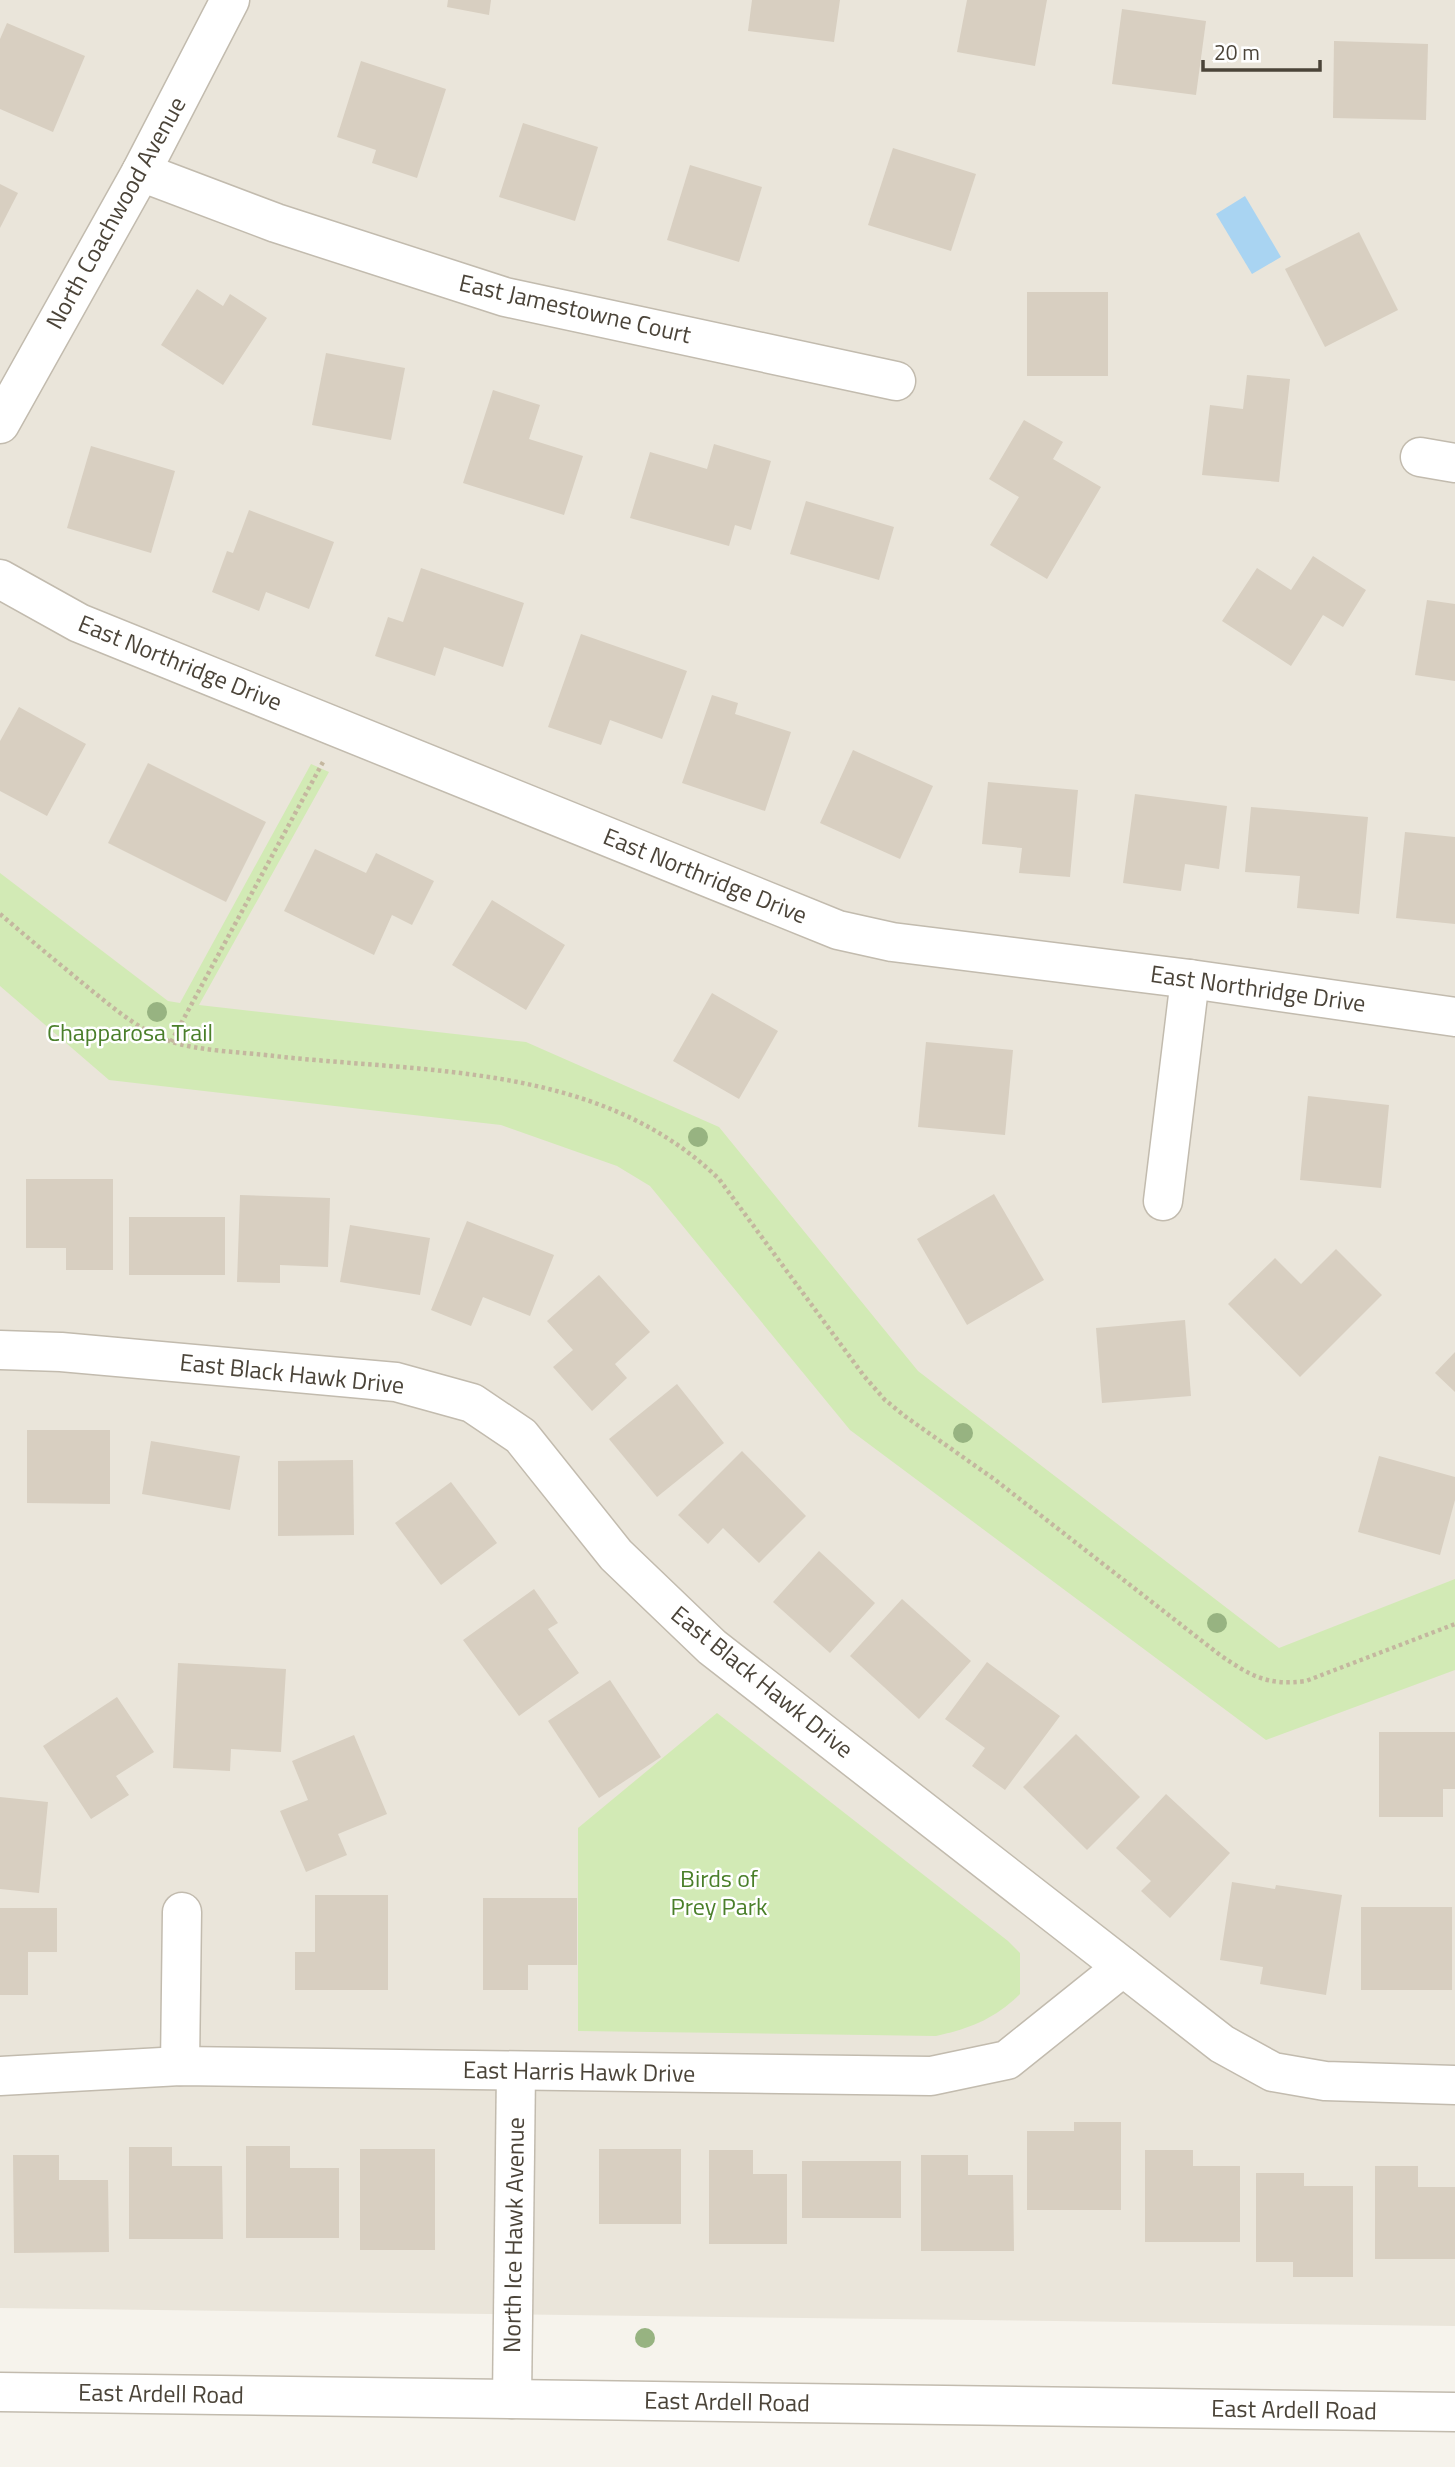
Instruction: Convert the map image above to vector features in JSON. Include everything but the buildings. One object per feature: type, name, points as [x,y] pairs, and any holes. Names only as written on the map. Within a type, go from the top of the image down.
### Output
[{"type":"street","name":"North Coachwood Avenue","points":[[0,424],[141,172],[230,0]]},
{"type":"street","name":"East Jamestowne Court","points":[[141,172],[276,223],[505,297],[896,381]]},
{"type":"street","name":"East Northridge Drive","points":[[0,579],[79,623],[838,930],[892,942],[1191,979],[1455,1017]]},
{"type":"street","points":[[1163,1201],[1191,979]]},
{"type":"street","name":"East Black Hawk Drive","points":[[0,1350],[61,1352],[396,1382],[472,1403],[521,1436],[616,1555],[712,1647],[1222,2044],[1273,2071],[1325,2081],[1455,2085]]},
{"type":"street","points":[[180,2066],[182,1912]]},
{"type":"street","name":"East Harris Hawk Drive","points":[[0,2076],[180,2066],[931,2076],[1007,2060],[1123,1967]]},
{"type":"street","name":"North Ice Hawk Avenue","points":[[512,2399],[516,2071]]},
{"type":"street","name":"East Ardell Road","points":[[0,2392],[1455,2412]]},
{"type":"path","points":[[171,1042],[324,761]]},
{"type":"path","points":[[0,914],[113,1008],[141,1028],[171,1042],[292,1058],[403,1065],[484,1074],[592,1101],[627,1116],[671,1141],[699,1160],[719,1179],[864,1376],[885,1400],[994,1479],[1248,1674],[1267,1682],[1287,1684],[1306,1681],[1455,1624]]},
{"type":"shaded area","points":[[0,0],[1455,0],[1455,2326],[0,2308]]},
{"type":"green space","name":"Chapparosa Trail","points":[[311,764],[329,772],[199,1005],[526,1042],[719,1127],[918,1371],[1279,1648],[1455,1579],[1455,1670],[1266,1740],[850,1430],[650,1186],[617,1166],[501,1125],[109,1080],[0,986],[0,873],[168,1001],[180,1003]]},
{"type":"green space","name":"Birds of Prey Park","points":[[717,1713],[1008,1941],[1020,1953],[1020,1994],[1001,2010],[981,2021],[936,2036],[578,2031],[578,1828]]},
{"type":"water","points":[[1245,196],[1281,257],[1252,274],[1216,214]]}]
